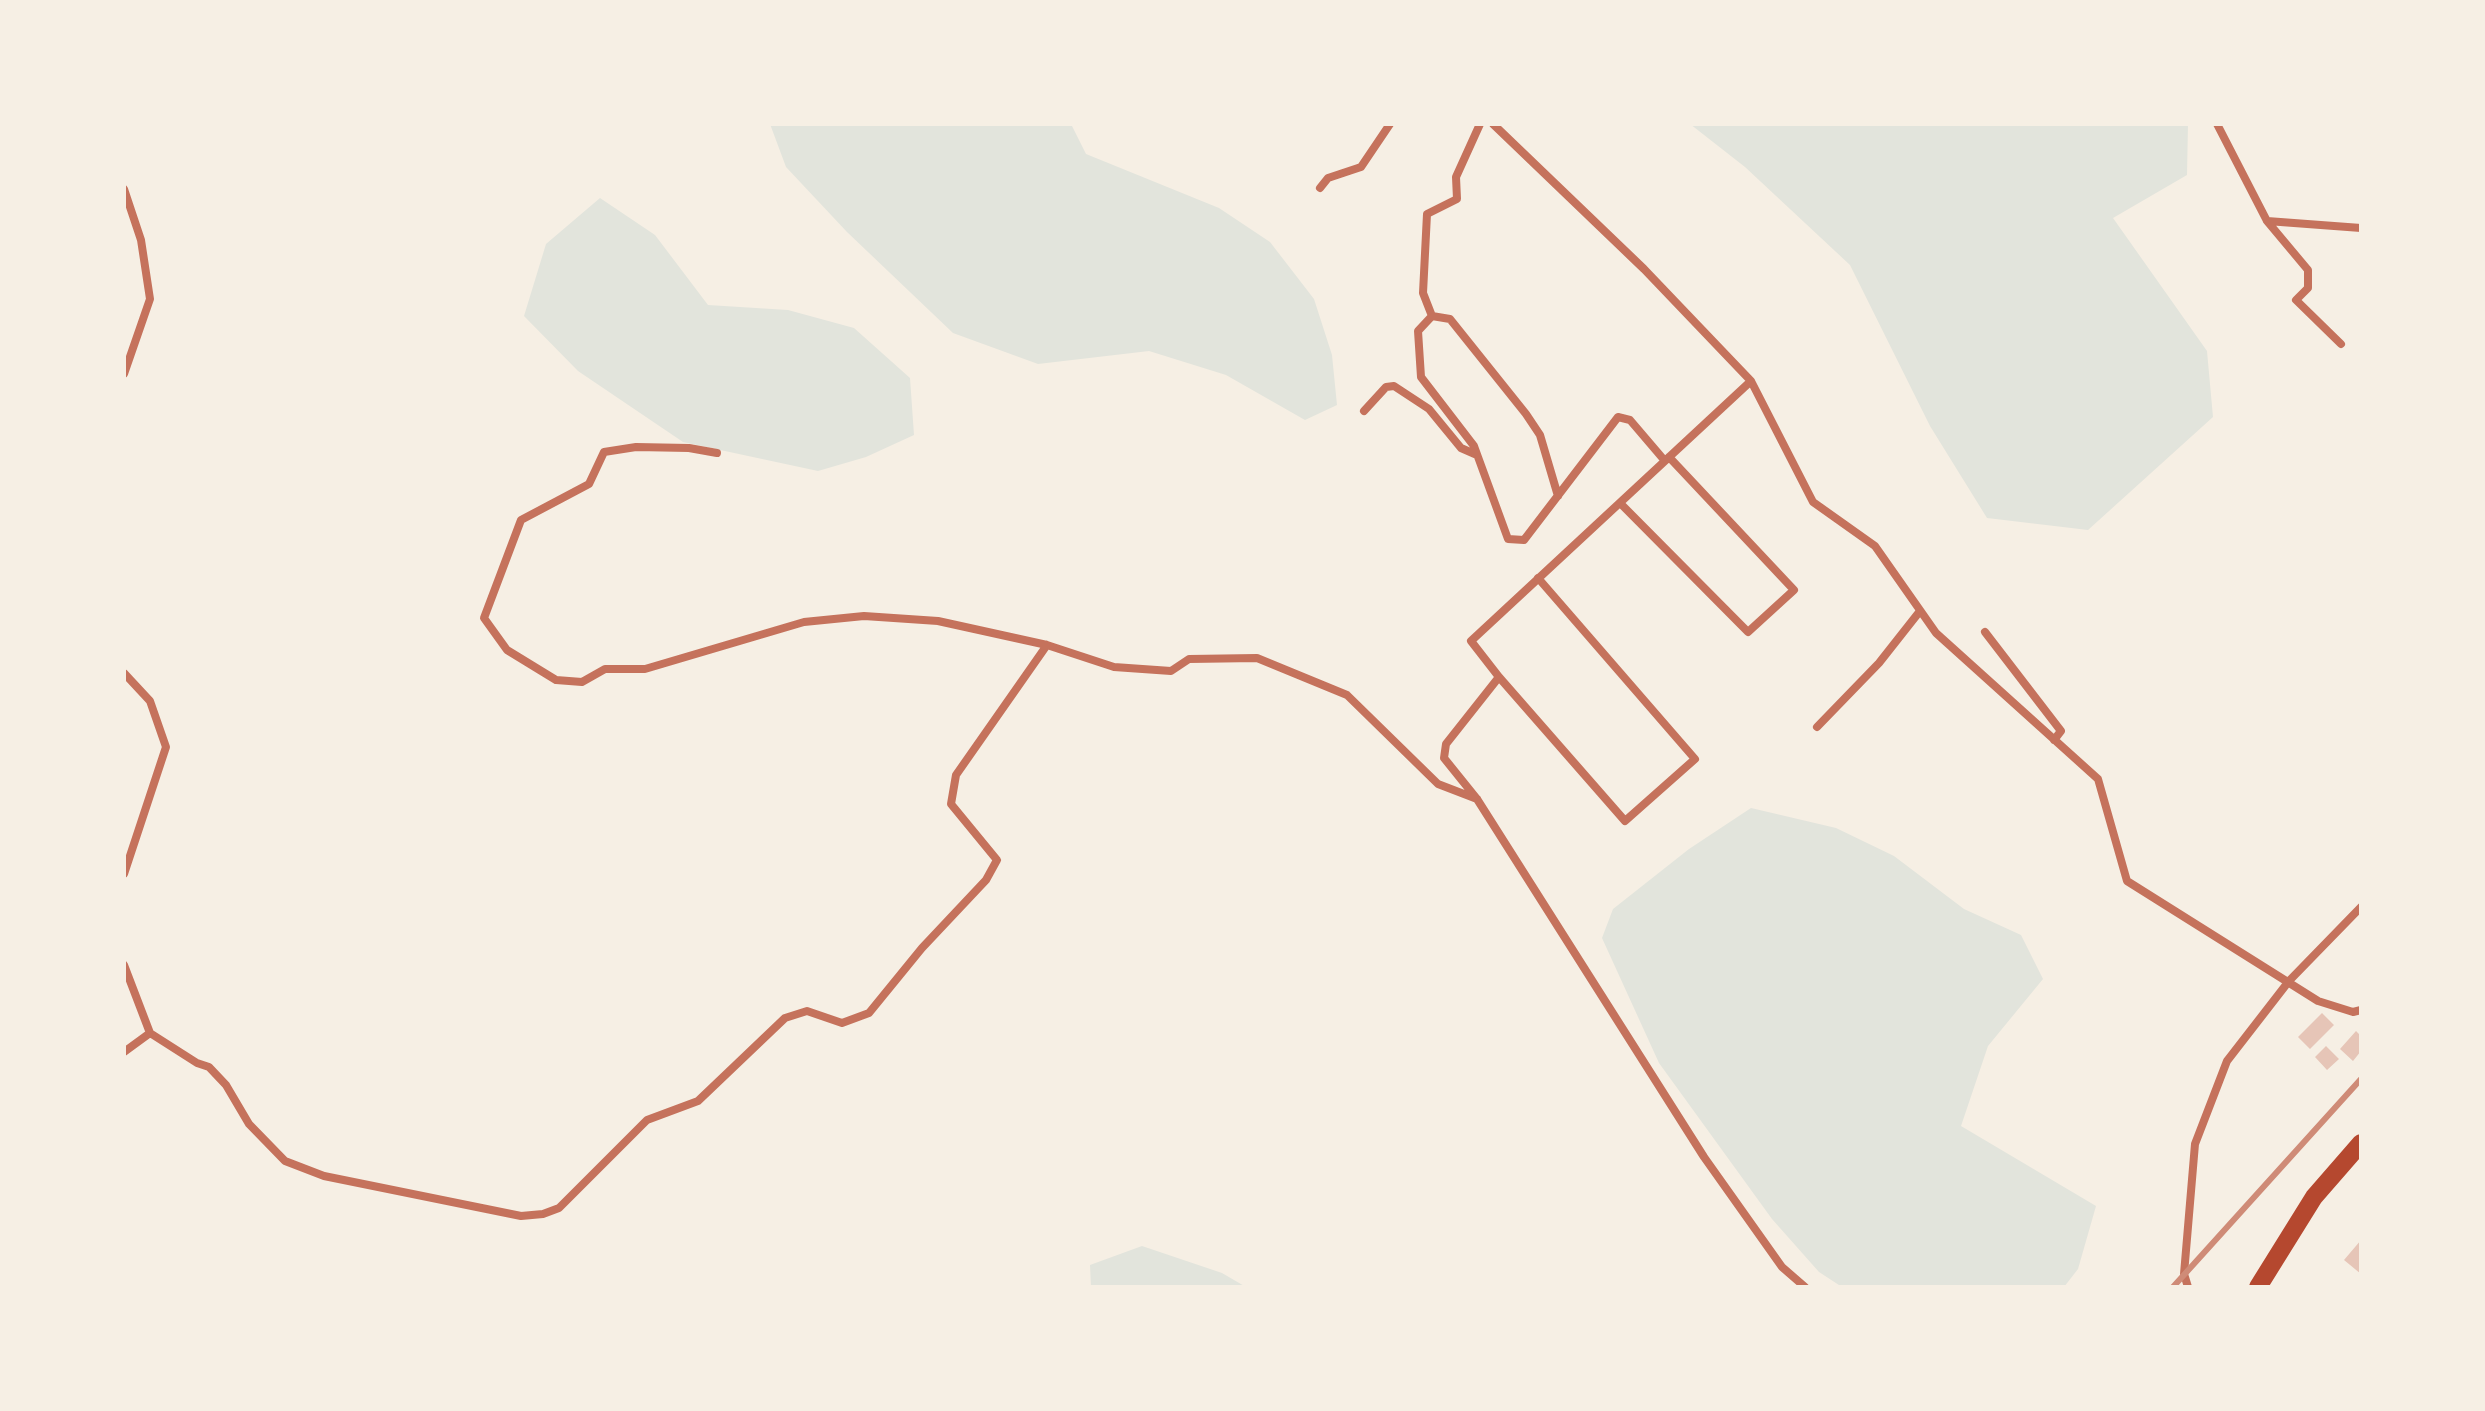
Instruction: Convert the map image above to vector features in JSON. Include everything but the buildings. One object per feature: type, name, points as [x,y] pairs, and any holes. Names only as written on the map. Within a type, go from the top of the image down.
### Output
[{"type":"main road","points":[[2258,1287],[2314,1197],[2361,1143]]},
{"type":"street","points":[[1320,188],[1328,178],[1361,167],[1390,124]]},
{"type":"street","points":[[1432,316],[1423,293],[1427,214],[1457,199],[1456,177],[1480,124]]},
{"type":"street","points":[[1493,124],[1644,269],[1751,381],[1813,502],[1875,546],[1936,633],[2098,779],[2127,881],[2318,1001],[2353,1012],[2361,1010]]},
{"type":"street","points":[[2217,124],[2267,221],[2308,270],[2308,288],[2296,300],[2341,344]]},
{"type":"street","points":[[124,189],[141,240],[150,299],[124,374]]},
{"type":"street","points":[[2267,221],[2361,228]]},
{"type":"street","points":[[1432,316],[1418,331],[1421,377],[1477,455],[1508,539],[1524,540],[1618,417],[1630,420],[1794,590],[1748,632],[1620,503]]},
{"type":"street","points":[[1432,316],[1450,319],[1526,414],[1540,435],[1558,496]]},
{"type":"street","points":[[1538,578],[1695,759],[1625,821],[1471,641],[1538,578],[1751,381]]},
{"type":"street","points":[[1364,411],[1386,387],[1394,386],[1429,409],[1461,448],[1477,455]]},
{"type":"street","points":[[717,453],[689,448],[636,447],[604,452],[589,484],[521,520],[484,618],[507,650],[556,680],[582,682],[605,669],[645,669],[804,622],[864,616],[938,621],[1047,645],[1114,667],[1171,671],[1189,659],[1257,658],[1347,695],[1438,784],[1477,799]]},
{"type":"street","points":[[1817,727],[1879,663],[1920,611]]},
{"type":"street","points":[[1985,632],[2061,731],[2054,740]]},
{"type":"street","points":[[124,965],[150,1033],[197,1063],[209,1067],[226,1085],[249,1124],[285,1161],[324,1176],[521,1216],[559,1208],[647,1120],[698,1101],[785,1018],[807,1011],[842,1023],[869,1013],[922,948],[986,880],[997,860],[951,804],[956,775],[1047,645]]},
{"type":"street","points":[[124,673],[150,701],[166,747],[124,874]]},
{"type":"street","points":[[1499,677],[1446,744],[1444,758],[1477,799],[1704,1157],[1782,1267],[1805,1287]]},
{"type":"street","points":[[2188,1287],[2184,1274],[2195,1144],[2227,1061],[2289,981],[2361,907]]},
{"type":"street","points":[[124,1052],[150,1033]]},
{"type":"shaded area","points":[[770,124],[1071,124],[1086,154],[1219,208],[1270,242],[1314,299],[1332,355],[1337,405],[1305,420],[1226,375],[1149,351],[1038,364],[953,333],[847,232],[786,167]]},
{"type":"shaded area","points":[[1690,124],[2188,124],[2187,175],[2113,218],[2207,351],[2213,417],[2088,530],[1987,518],[1930,426],[1850,265],[1745,167]]},
{"type":"shaded area","points":[[600,198],[655,235],[708,305],[788,310],[854,328],[910,378],[914,435],[866,457],[818,471],[683,442],[578,371],[524,316],[546,244]]},
{"type":"shaded area","points":[[1751,808],[1836,828],[1894,856],[1964,909],[2021,935],[2043,979],[1988,1046],[1961,1126],[2096,1206],[2078,1269],[2064,1287],[1842,1287],[1819,1272],[1772,1219],[1659,1063],[1602,938],[1613,909],[1689,849]]},
{"type":"shaded area","points":[[1142,1246],[1222,1273],[1246,1287],[1091,1287],[1090,1265]]},
{"type":"railway","points":[[2173,1287],[2361,1079]]}]
